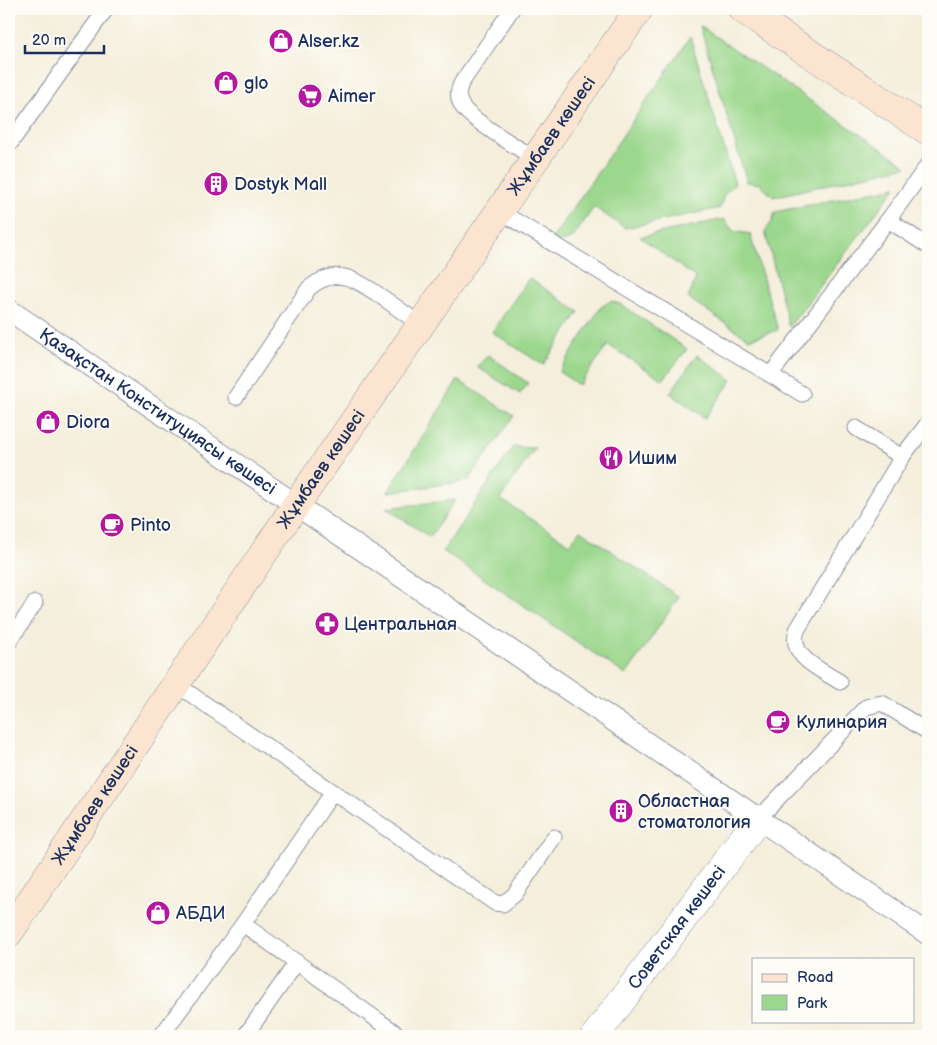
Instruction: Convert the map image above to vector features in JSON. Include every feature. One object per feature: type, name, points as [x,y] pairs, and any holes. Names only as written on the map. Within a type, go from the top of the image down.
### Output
[{"type":"main road","name":"Жұмбаев көшесі","points":[[9,934],[296,505],[639,9]]},
{"type":"main road","points":[[742,9],[928,131]]},
{"type":"street","name":"Қазақстан Конституциясы көшесі","points":[[9,310],[928,934]]},
{"type":"street","name":"Советская көшесі","points":[[595,1036],[758,819]]},
{"type":"lane","points":[[9,145],[106,9]]},
{"type":"lane","points":[[512,9],[460,86],[459,98],[466,112],[535,159]]},
{"type":"lane","points":[[771,374],[928,164]]},
{"type":"lane","points":[[499,211],[802,394]]},
{"type":"lane","points":[[888,220],[928,246]]},
{"type":"lane","points":[[236,397],[309,288],[325,278],[336,276],[354,280],[421,325]]},
{"type":"lane","points":[[840,682],[803,658],[797,651],[794,637],[902,457],[928,423]]},
{"type":"lane","points":[[856,428],[902,457]]},
{"type":"lane","points":[[9,642],[35,604]]},
{"type":"lane","points":[[176,684],[495,903],[502,904],[515,894],[554,838]]},
{"type":"lane","points":[[758,819],[866,707],[882,702],[928,732]]},
{"type":"lane","points":[[161,1036],[243,924],[333,792]]},
{"type":"lane","points":[[243,924],[400,1036]]},
{"type":"lane","points":[[245,1036],[297,962]]},
{"type":"green space","points":[[700,26],[907,166],[773,197],[760,184],[747,182]]},
{"type":"green space","points":[[690,37],[735,184],[724,195],[720,208],[625,228],[594,207],[572,239],[548,245]]},
{"type":"green space","points":[[896,187],[789,327],[765,231],[772,222],[775,212]]},
{"type":"green space","points":[[724,219],[733,231],[750,234],[778,330],[749,339],[688,298],[696,278],[640,237]]},
{"type":"green space","points":[[529,278],[579,312],[543,365],[492,332]]},
{"type":"green space","points":[[611,301],[620,304],[687,349],[663,380],[608,345],[579,385],[559,372],[601,307]]},
{"type":"green space","points":[[488,355],[528,383],[520,394],[477,367]]},
{"type":"green space","points":[[697,355],[732,380],[705,418],[670,393]]},
{"type":"green space","points":[[458,380],[514,416],[468,481],[388,492]]},
{"type":"green space","points":[[513,447],[535,448],[500,499],[570,544],[580,530],[679,597],[626,675],[443,551]]},
{"type":"green space","points":[[455,500],[430,537],[386,508]]},
{"type":"place","name":"Alser.kz","points":[[281,41]]},
{"type":"place","name":"glo","points":[[226,83]]},
{"type":"place","name":"Aimer","points":[[310,96]]},
{"type":"place","name":"Dostyk Mall","points":[[216,184]]},
{"type":"place","name":"Diora","points":[[48,422]]},
{"type":"place","name":"Ишим","points":[[611,458]]},
{"type":"place","name":"Pinto","points":[[112,525]]},
{"type":"place","name":"Центральная","points":[[327,624]]},
{"type":"place","name":"Кулинария","points":[[778,722]]},
{"type":"place","name":"Областная стоматология","points":[[621,811]]},
{"type":"place","name":"АБДИ","points":[[158,913]]}]
